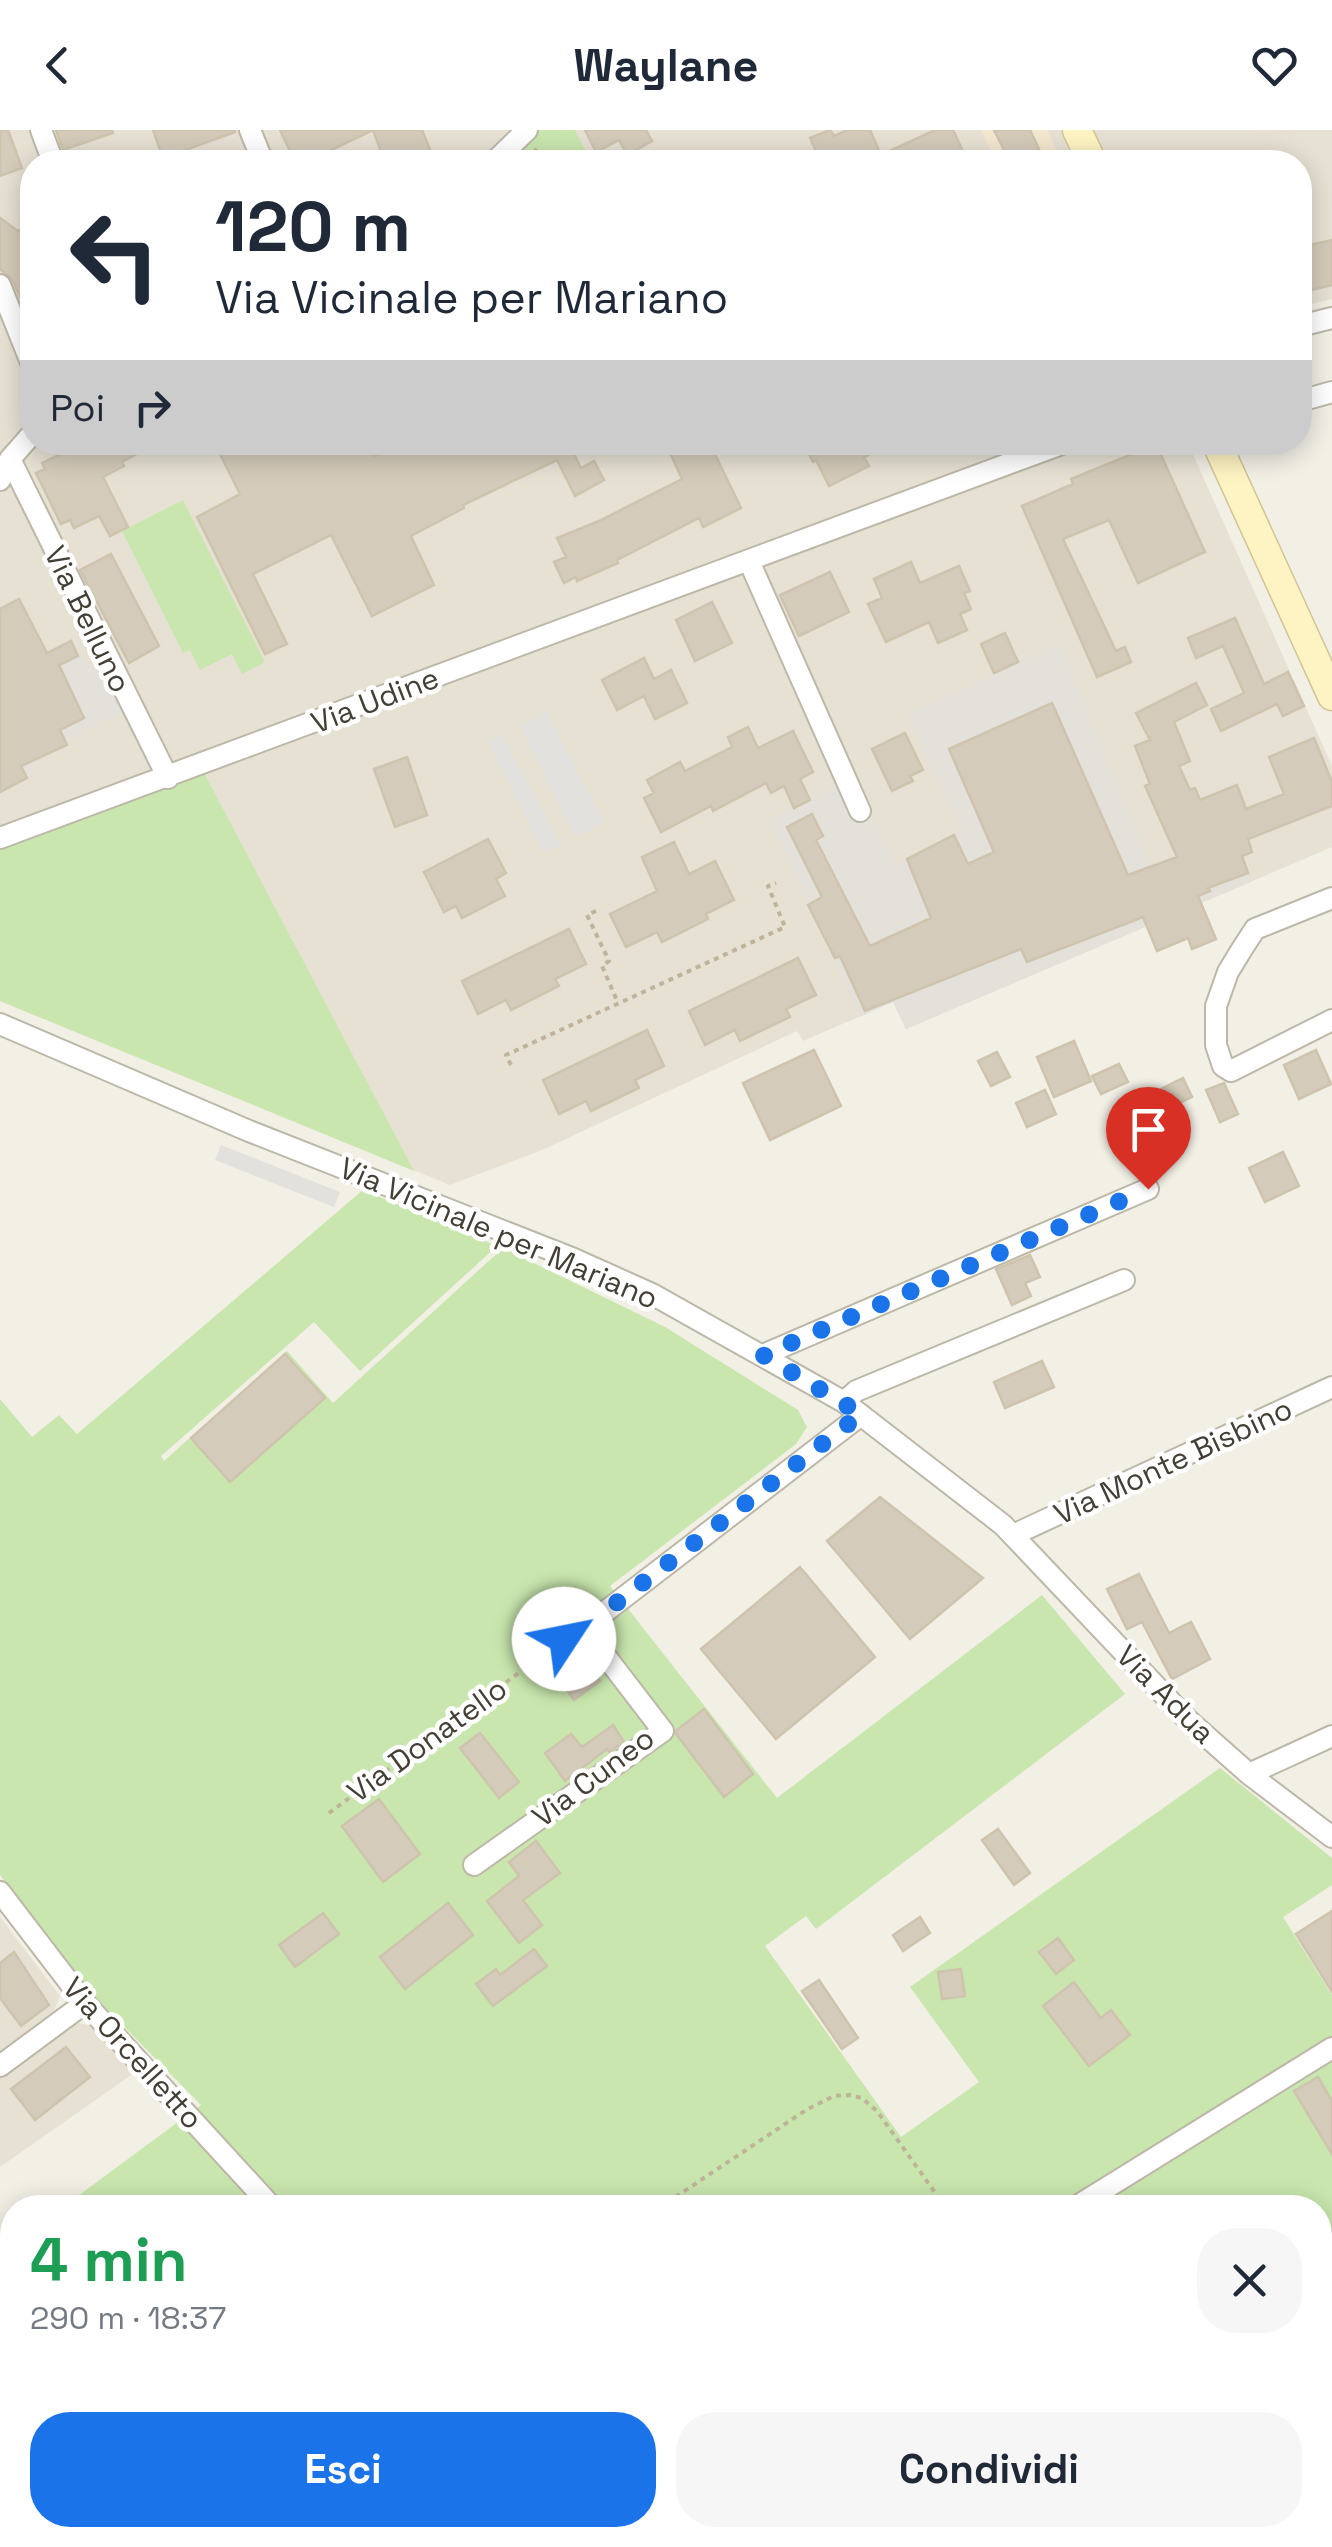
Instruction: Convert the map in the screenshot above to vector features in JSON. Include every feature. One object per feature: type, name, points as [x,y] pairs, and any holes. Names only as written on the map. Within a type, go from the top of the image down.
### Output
[{"type":"main road","points":[[1222,455],[1332,696]]},
{"type":"street","points":[[506,150],[527,130]]},
{"type":"street","points":[[0,285],[20,336]]},
{"type":"street","points":[[0,480],[20,448]]},
{"type":"street","name":"Via Udine","points":[[0,838],[1031,455]]},
{"type":"street","name":"Via Belluno","points":[[10,459],[168,778]]},
{"type":"street","points":[[748,561],[860,811]]},
{"type":"street","points":[[1332,898],[1255,929],[1228,972],[1216,1006],[1216,1044],[1223,1066],[1231,1070],[1332,1020]]},
{"type":"street","name":"Via Vicinale per Mariano","points":[[0,1024],[249,1131],[574,1259],[652,1294],[853,1408],[1013,1535]]},
{"type":"street","points":[[763,1355],[1148,1189]]},
{"type":"street","points":[[584,1628],[853,1408],[856,1391],[1124,1280]]},
{"type":"street","name":"Via Monte Bisbino","points":[[1013,1535],[1332,1387]]},
{"type":"street","name":"Via Adua","points":[[1013,1535],[1149,1682],[1250,1774],[1332,1837]]},
{"type":"street","name":"Via Cuneo","points":[[474,1865],[663,1731],[584,1628]]},
{"type":"street","points":[[1250,1774],[1332,1736]]},
{"type":"street","name":"Via Orcelletto","points":[[0,1892],[85,2003],[261,2195]]},
{"type":"street","points":[[0,2066],[85,2003]]},
{"type":"street","points":[[1095,2195],[1332,2048]]},
{"type":"path","points":[[511,1065],[506,1055],[786,927],[768,886],[776,883]]},
{"type":"path","points":[[596,912],[587,915],[609,961],[602,966],[618,1003]]},
{"type":"path","name":"Via Donatello","points":[[329,1812],[584,1628]]},
{"type":"path","points":[[678,2195],[806,2110],[834,2096],[849,2095],[862,2098],[877,2111],[937,2195]]},
{"type":"shaded area","points":[[0,130],[1332,130],[1332,299],[1312,304],[1312,150],[20,150],[20,455],[1193,455],[1332,766],[1332,847],[906,1029],[893,1002],[803,1041],[797,1031],[542,1150],[450,1185],[0,1001]]},
{"type":"shaded area","points":[[981,130],[1047,130],[1056,150],[990,150]]},
{"type":"shaded area","points":[[72,638],[87,667],[103,671],[123,712],[28,762],[34,774],[0,792],[0,674]]},
{"type":"shaded area","points":[[1059,643],[1151,867],[1191,850],[1228,819],[1253,881],[906,1029],[893,1002],[860,1017],[769,820],[839,786],[869,811],[896,864],[963,831],[907,714]]},
{"type":"shaded area","points":[[547,712],[604,823],[576,837],[519,726]]},
{"type":"shaded area","points":[[502,734],[560,845],[544,853],[487,742]]},
{"type":"shaded area","points":[[221,1145],[340,1192],[334,1207],[215,1160]]},
{"type":"shaded area","points":[[0,1917],[60,1996],[54,2011],[0,2052]]},
{"type":"shaded area","points":[[74,2022],[88,2025],[134,2073],[0,2167],[0,2076]]},
{"type":"green space","points":[[540,130],[575,130],[585,150],[522,150]]},
{"type":"green space","points":[[183,500],[265,662],[242,674],[232,654],[200,670],[190,650],[183,653],[122,531]]},
{"type":"green space","points":[[204,773],[414,1171],[0,1001],[0,846]]},
{"type":"green space","points":[[363,1190],[497,1246],[360,1371],[314,1322],[161,1456],[164,1461],[287,1351],[333,1403],[503,1248],[665,1327],[798,1410],[807,1427],[796,1444],[610,1586],[777,1798],[1042,1595],[1125,1694],[816,1929],[806,1916],[765,1946],[901,2137],[979,2082],[910,1987],[1220,1768],[1332,1858],[1332,1885],[1283,1917],[1332,1995],[1332,2195],[79,2195],[201,2105],[88,1990],[0,1875],[0,1399],[32,1437],[59,1415],[77,1434]]},
{"type":"building","points":[[0,130],[8,130],[20,169],[0,176]]},
{"type":"building","points":[[56,130],[112,130],[113,133],[63,150]]},
{"type":"building","points":[[153,130],[235,130],[185,150],[160,150]]},
{"type":"building","points":[[280,130],[373,130],[331,150],[289,150]]},
{"type":"building","points":[[373,130],[422,130],[430,150],[380,150]]},
{"type":"building","points":[[585,130],[646,130],[652,141],[636,150],[624,150],[619,140],[595,150]]},
{"type":"building","points":[[830,130],[834,136],[848,130],[870,130],[879,150],[816,150],[810,138]]},
{"type":"building","points":[[935,130],[953,130],[962,150],[892,150]]},
{"type":"building","points":[[994,130],[1030,130],[1039,149],[1037,150],[1004,150]]},
{"type":"building","points":[[0,218],[20,230],[20,297],[12,279],[0,269]]},
{"type":"building","points":[[1332,240],[1332,285],[1312,290],[1312,244]]},
{"type":"building","points":[[59,455],[135,455],[103,477],[128,527],[110,536],[99,516],[74,528],[70,520],[61,524],[36,473],[45,469],[42,463]]},
{"type":"building","points":[[220,455],[574,455],[581,468],[594,461],[604,480],[575,496],[557,460],[463,505],[464,508],[411,536],[434,585],[372,616],[331,535],[253,574],[287,644],[265,654],[197,517],[240,494]]},
{"type":"building","points":[[671,455],[715,455],[741,508],[703,527],[699,518],[617,560],[618,563],[564,583],[554,562],[566,557],[557,538],[682,479]]},
{"type":"building","points":[[810,455],[868,455],[864,457],[869,466],[829,486],[816,460],[813,462]]},
{"type":"building","points":[[1129,455],[1161,455],[1205,552],[1138,583],[1109,520],[1063,539],[1116,651],[1125,647],[1131,662],[1097,677],[1022,506],[1073,484],[1071,479]]},
{"type":"building","points":[[111,554],[159,646],[129,663],[80,570]]},
{"type":"building","points":[[911,562],[920,583],[959,566],[970,591],[964,593],[971,609],[960,614],[967,630],[938,643],[929,622],[886,642],[868,604],[882,598],[874,579]]},
{"type":"building","points":[[830,572],[849,612],[799,636],[780,595]]},
{"type":"building","points":[[19,599],[47,653],[71,641],[78,656],[59,665],[84,718],[60,730],[67,745],[21,766],[27,778],[0,792],[0,609]]},
{"type":"building","points":[[712,602],[732,643],[695,661],[676,620]]},
{"type":"building","points":[[1235,618],[1264,684],[1288,672],[1304,706],[1283,716],[1277,704],[1221,731],[1211,709],[1244,693],[1223,646],[1196,658],[1188,638]]},
{"type":"building","points":[[1005,633],[1018,662],[994,673],[981,644]]},
{"type":"building","points":[[644,658],[654,679],[671,670],[687,703],[655,719],[644,696],[617,710],[602,680]]},
{"type":"building","points":[[1196,683],[1207,705],[1174,722],[1190,761],[1179,766],[1190,790],[1195,788],[1200,800],[1237,785],[1246,809],[1284,794],[1269,757],[1314,738],[1332,782],[1332,806],[1248,839],[1252,852],[1242,856],[1248,873],[1208,888],[1210,891],[1198,896],[1216,939],[1192,949],[1188,938],[1157,951],[1143,917],[1027,962],[1021,949],[865,1011],[840,956],[835,958],[808,905],[822,897],[787,827],[812,814],[823,836],[816,840],[870,946],[931,918],[907,859],[954,835],[968,864],[994,852],[949,749],[1052,703],[1128,875],[1177,857],[1145,786],[1150,784],[1135,746],[1150,740],[1136,713]]},
{"type":"building","points":[[748,727],[758,748],[793,731],[813,772],[800,779],[810,800],[794,808],[784,786],[771,793],[766,783],[661,832],[644,798],[654,793],[647,780],[680,762],[685,771],[732,747],[728,737]]},
{"type":"building","points":[[905,733],[923,770],[910,776],[913,781],[892,791],[872,749]]},
{"type":"building","points":[[407,757],[427,815],[395,827],[374,769]]},
{"type":"building","points":[[488,839],[506,873],[496,879],[505,896],[462,918],[456,906],[444,912],[424,872]]},
{"type":"building","points":[[674,842],[689,874],[715,861],[734,900],[706,914],[708,919],[662,942],[657,932],[626,947],[610,914],[657,891],[642,857]]},
{"type":"building","points":[[569,929],[586,964],[555,979],[559,986],[511,1010],[506,1000],[478,1014],[462,981]]},
{"type":"building","points":[[798,958],[816,995],[786,1009],[790,1017],[740,1041],[735,1030],[705,1045],[689,1011]]},
{"type":"building","points":[[647,1030],[664,1066],[635,1080],[639,1088],[591,1111],[586,1101],[559,1114],[543,1080]]},
{"type":"building","points":[[1074,1041],[1091,1081],[1054,1097],[1037,1057]]},
{"type":"building","points":[[814,1050],[841,1106],[770,1140],[743,1083]]},
{"type":"building","points":[[1316,1050],[1331,1084],[1299,1099],[1284,1065]]},
{"type":"building","points":[[997,1052],[1010,1077],[991,1086],[978,1061]]},
{"type":"building","points":[[1119,1064],[1128,1082],[1101,1094],[1092,1076]]},
{"type":"building","points":[[1183,1078],[1192,1097],[1166,1109],[1157,1091]]},
{"type":"building","points":[[1224,1083],[1238,1114],[1220,1122],[1206,1090]]},
{"type":"building","points":[[1045,1090],[1056,1114],[1027,1127],[1016,1103]]},
{"type":"building","points":[[1283,1152],[1299,1186],[1265,1202],[1249,1168]]},
{"type":"building","points":[[1030,1255],[1040,1277],[1025,1283],[1031,1296],[1012,1305],[996,1269]]},
{"type":"building","points":[[285,1354],[325,1398],[230,1482],[191,1438]]},
{"type":"building","points":[[1042,1361],[1054,1387],[1005,1408],[994,1382]]},
{"type":"building","points":[[880,1497],[983,1578],[910,1639],[827,1541]]},
{"type":"building","points":[[800,1567],[875,1657],[776,1739],[701,1649]]},
{"type":"building","points":[[1139,1574],[1169,1633],[1191,1622],[1210,1659],[1172,1679],[1142,1622],[1127,1629],[1107,1589]]},
{"type":"building","points":[[584,1657],[600,1681],[574,1700],[557,1676]]},
{"type":"building","points":[[704,1709],[753,1774],[724,1797],[676,1734]]},
{"type":"building","points":[[613,1725],[624,1742],[609,1752],[607,1749],[565,1781],[545,1753],[571,1734],[582,1747]]},
{"type":"building","points":[[480,1733],[519,1782],[499,1798],[460,1748]]},
{"type":"building","points":[[379,1799],[420,1854],[383,1882],[342,1826]]},
{"type":"building","points":[[998,1829],[1030,1873],[1014,1885],[982,1840]]},
{"type":"building","points":[[536,1841],[560,1873],[523,1900],[542,1925],[519,1943],[487,1901],[519,1876],[509,1862]]},
{"type":"building","points":[[448,1903],[473,1935],[405,1989],[380,1957]]},
{"type":"building","points":[[1332,1911],[1332,1992],[1296,1934]]},
{"type":"building","points":[[323,1913],[339,1934],[295,1967],[279,1945]]},
{"type":"building","points":[[920,1917],[930,1933],[903,1951],[893,1935]]},
{"type":"building","points":[[1058,1938],[1074,1960],[1056,1974],[1039,1952]]},
{"type":"building","points":[[534,1949],[547,1966],[493,2006],[476,1984],[496,1969],[500,1975]]},
{"type":"building","points":[[14,1952],[49,2005],[21,2026],[0,1998],[0,1963]]},
{"type":"building","points":[[961,1969],[965,1996],[942,1999],[938,1972]]},
{"type":"building","points":[[819,1980],[858,2038],[842,2049],[802,1991]]},
{"type":"building","points":[[1074,1982],[1101,2018],[1111,2010],[1130,2035],[1089,2066],[1043,2006]]},
{"type":"building","points":[[66,2047],[90,2077],[35,2120],[11,2089]]},
{"type":"building","points":[[1318,2077],[1332,2101],[1332,2154],[1294,2091]]},
{"type":"route","points":[[564,1639],[584,1628],[861,1414],[763,1355],[1148,1189]]}]
